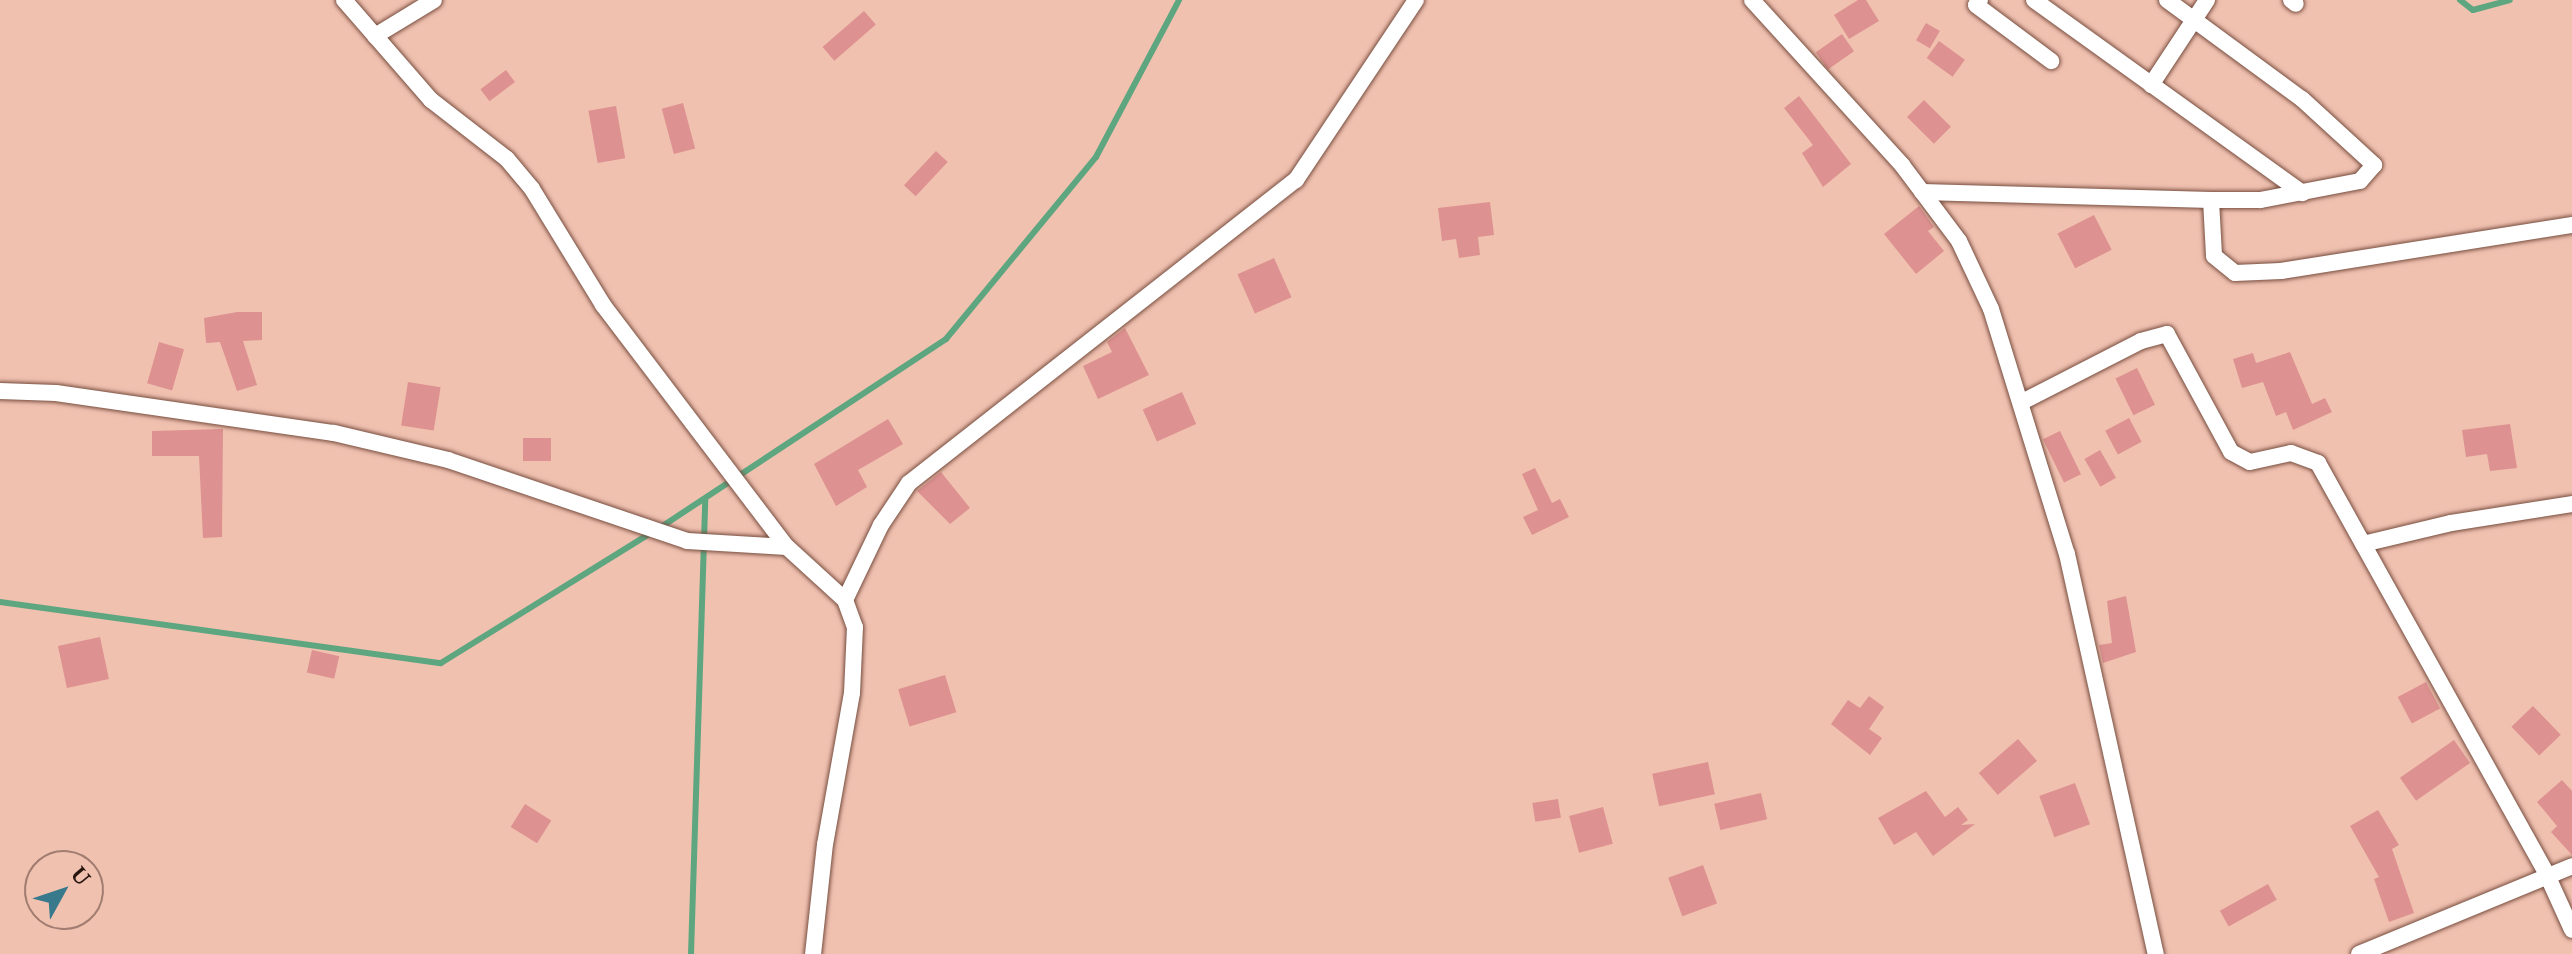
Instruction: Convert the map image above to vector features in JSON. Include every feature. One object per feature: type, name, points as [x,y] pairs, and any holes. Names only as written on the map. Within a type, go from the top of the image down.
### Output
[{"type":"street","points":[[344,0],[431,100],[507,159],[532,189],[603,305],[787,547],[845,600],[855,627],[853,681],[825,844],[813,954]]},
{"type":"street","points":[[375,36],[434,0]]},
{"type":"street","points":[[845,600],[881,525],[909,483],[1296,180],[1416,0]]},
{"type":"street","points":[[1752,0],[1922,192],[1972,268],[2022,402],[2067,554],[2156,954]]},
{"type":"street","points":[[1980,0],[1976,5],[2051,61]]},
{"type":"street","points":[[2034,0],[2303,193]]},
{"type":"street","points":[[1922,192],[2211,200],[2303,193],[2360,181],[2374,165],[2337,127],[2167,0]]},
{"type":"street","points":[[2151,85],[2207,0]]},
{"type":"street","points":[[2211,200],[2214,256],[2235,273],[2281,271],[2572,225]]},
{"type":"street","points":[[2022,402],[2141,341],[2167,334],[2231,452],[2250,462],[2291,453],[2312,458],[2548,877],[2572,930]]},
{"type":"street","points":[[0,391],[56,393],[334,433],[448,460],[665,534],[717,544],[787,547]]},
{"type":"street","points":[[2363,544],[2451,523],[2572,504]]},
{"type":"street","points":[[2359,954],[2572,866]]},
{"type":"building","points":[[1858,0],[1866,0],[1879,21],[1849,39],[1834,15]]},
{"type":"building","points":[[864,11],[876,25],[834,61],[822,47]]},
{"type":"building","points":[[1926,23],[1940,31],[1930,48],[1916,40]]},
{"type":"building","points":[[1842,34],[1854,51],[1828,70],[1816,52]]},
{"type":"building","points":[[1939,41],[1965,60],[1953,77],[1927,58]]},
{"type":"building","points":[[506,70],[515,82],[489,101],[480,89]]},
{"type":"building","points":[[1799,96],[1851,164],[1823,187],[1802,153],[1813,145],[1784,108]]},
{"type":"building","points":[[1924,100],[1951,127],[1934,144],[1907,117]]},
{"type":"building","points":[[683,103],[695,148],[674,154],[662,109]]},
{"type":"building","points":[[616,106],[625,158],[598,163],[588,111]]},
{"type":"building","points":[[936,151],[948,162],[916,196],[904,185]]},
{"type":"building","points":[[1490,202],[1494,235],[1478,237],[1480,255],[1459,258],[1456,239],[1442,241],[1438,208]]},
{"type":"building","points":[[1919,206],[1934,227],[1928,231],[1944,251],[1916,274],[1884,234]]},
{"type":"building","points":[[2094,215],[2112,250],[2075,268],[2057,234]]},
{"type":"building","points":[[1274,258],[1291,297],[1255,314],[1237,274]]},
{"type":"building","points":[[237,312],[262,312],[262,340],[243,341],[257,385],[237,391],[220,342],[206,343],[204,318]]},
{"type":"building","points":[[1125,328],[1149,375],[1098,399],[1083,366],[1112,352],[1107,342]]},
{"type":"building","points":[[159,342],[184,349],[172,391],[147,383]]},
{"type":"building","points":[[2290,352],[2312,404],[2325,398],[2332,412],[2293,430],[2286,412],[2276,416],[2263,382],[2242,388],[2233,359],[2253,353],[2256,363]]},
{"type":"building","points":[[2137,368],[2155,405],[2133,415],[2115,379]]},
{"type":"building","points":[[408,382],[441,387],[434,431],[401,425]]},
{"type":"building","points":[[1182,392],[1196,424],[1157,441],[1143,409]]},
{"type":"building","points":[[2129,418],[2142,442],[2118,455],[2105,431]]},
{"type":"building","points":[[888,419],[903,444],[858,470],[867,487],[836,506],[814,464]]},
{"type":"building","points":[[2510,424],[2517,468],[2490,471],[2487,454],[2466,457],[2462,430]]},
{"type":"building","points":[[223,429],[222,537],[203,538],[199,456],[152,456],[152,431]]},
{"type":"building","points":[[2060,431],[2081,474],[2064,482],[2043,439]]},
{"type":"building","points":[[523,438],[551,438],[551,461],[523,461]]},
{"type":"building","points":[[2100,450],[2116,478],[2100,487],[2084,459]]},
{"type":"building","points":[[1535,468],[1552,503],[1560,499],[1569,517],[1532,535],[1523,517],[1538,510],[1522,474]]},
{"type":"building","points":[[941,472],[970,508],[950,524],[917,491]]},
{"type":"building","points":[[2126,596],[2136,652],[2103,663],[2099,645],[2112,643],[2107,601]]},
{"type":"building","points":[[100,637],[109,679],[67,688],[58,646]]},
{"type":"building","points":[[312,650],[339,656],[334,679],[307,672]]},
{"type":"building","points":[[945,675],[956,712],[910,727],[898,689]]},
{"type":"building","points":[[2426,682],[2440,708],[2412,724],[2398,697]]},
{"type":"building","points":[[1869,696],[1884,707],[1869,729],[1882,738],[1870,755],[1831,724],[1848,700],[1860,708]]},
{"type":"building","points":[[2533,706],[2561,735],[2539,756],[2511,727]]},
{"type":"building","points":[[2018,739],[2037,761],[1998,795],[1979,773]]},
{"type":"building","points":[[2454,740],[2470,763],[2416,801],[2400,778]]},
{"type":"building","points":[[1708,762],[1715,794],[1659,806],[1652,774]]},
{"type":"building","points":[[2562,780],[2572,791],[2572,855],[2551,832],[2557,826],[2537,802]]},
{"type":"building","points":[[2075,783],[2090,824],[2054,837],[2039,796]]},
{"type":"building","points":[[1926,791],[1945,817],[1958,807],[1968,820],[1961,825],[1975,824],[1933,856],[1916,832],[1894,845],[1878,818]]},
{"type":"building","points":[[1761,793],[1767,819],[1720,830],[1714,804]]},
{"type":"building","points":[[1558,799],[1561,818],[1535,822],[1532,803]]},
{"type":"building","points":[[525,804],[551,820],[537,843],[511,827]]},
{"type":"building","points":[[1603,807],[1613,844],[1579,853],[1569,816]]},
{"type":"building","points":[[2378,810],[2399,845],[2392,849],[2414,913],[2389,922],[2374,879],[2379,877],[2350,826]]},
{"type":"building","points":[[1703,865],[1717,904],[1682,916],[1668,878]]},
{"type":"building","points":[[2268,884],[2277,900],[2229,926],[2220,911]]},
{"type":"waterway","points":[[661,527],[946,339],[1096,157],[1179,0]]},
{"type":"waterway","points":[[2460,0],[2473,10],[2510,0]]},
{"type":"waterway","points":[[691,954],[705,500]]},
{"type":"waterway","points":[[0,602],[441,663],[651,533]]}]
